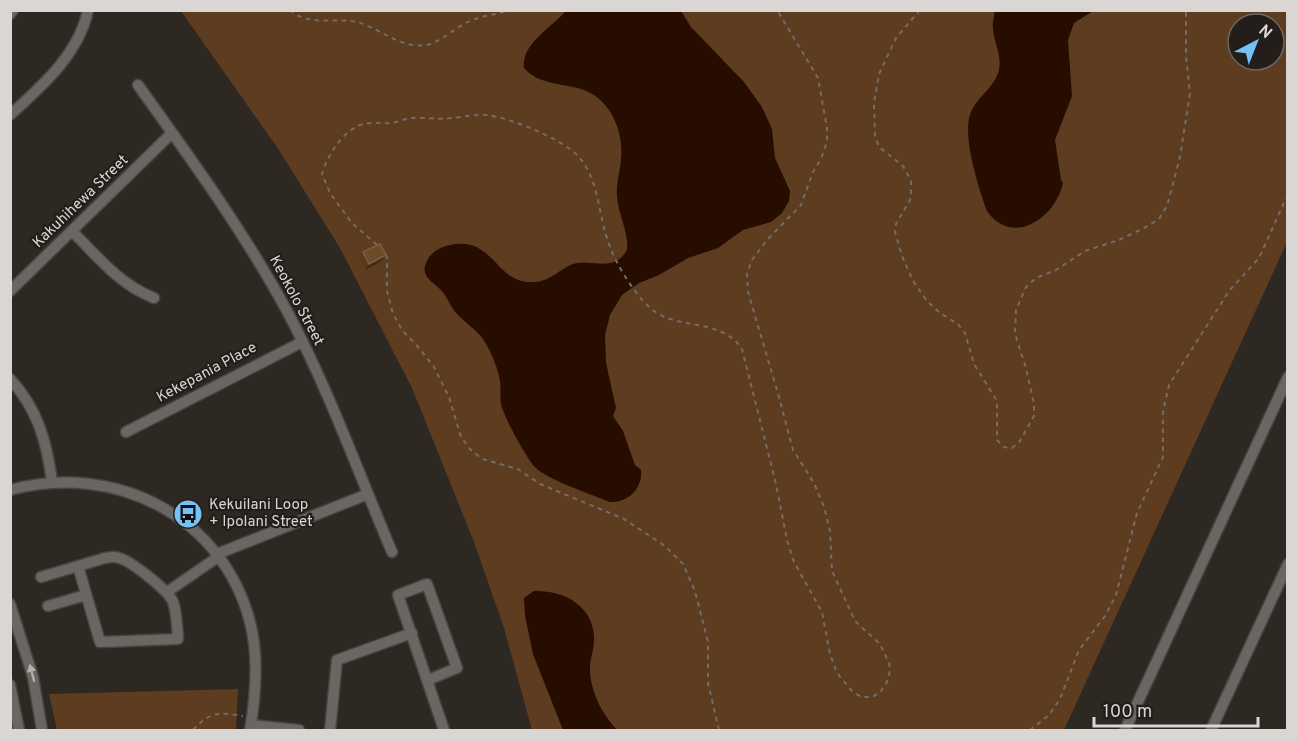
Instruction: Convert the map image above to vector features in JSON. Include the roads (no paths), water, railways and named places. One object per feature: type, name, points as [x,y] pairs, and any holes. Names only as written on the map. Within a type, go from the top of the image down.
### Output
[{"type":"street","points":[[10,14],[13,10]]},
{"type":"street","points":[[10,115],[40,87],[62,62],[78,38],[88,10]]},
{"type":"street","name":"Keokolo Street","points":[[138,85],[256,258],[302,342],[392,552]]},
{"type":"street","name":"Kakuhihewa Street","points":[[10,291],[172,133]]},
{"type":"street","points":[[72,231],[124,282],[154,298]]},
{"type":"street","name":"Kekepania Place","points":[[126,432],[302,342]]},
{"type":"street","points":[[1125,730],[1287,377]]},
{"type":"street","points":[[10,379],[25,396],[37,418],[47,446],[52,482]]},
{"type":"street","points":[[10,490],[52,482],[72,481],[104,485],[150,500],[191,527],[218,556],[239,591],[253,638],[256,670],[251,724],[299,730]]},
{"type":"street","points":[[167,592],[218,556],[368,494]]},
{"type":"street","points":[[41,577],[78,566],[110,557],[119,558],[167,592],[175,609],[178,639],[100,642],[78,566]]},
{"type":"street","points":[[1211,730],[1287,564]]},
{"type":"street","points":[[428,680],[457,668],[427,584],[398,595],[444,730]]},
{"type":"street","points":[[48,606],[86,595]]},
{"type":"street","points":[[10,604],[33,677],[42,730]]},
{"type":"street","points":[[330,730],[337,660],[412,633]]},
{"type":"street","points":[[10,685],[18,730]]},
{"type":"place","name":"Kekuilani Loop + Ipolani Street","points":[[188,514]]}]
